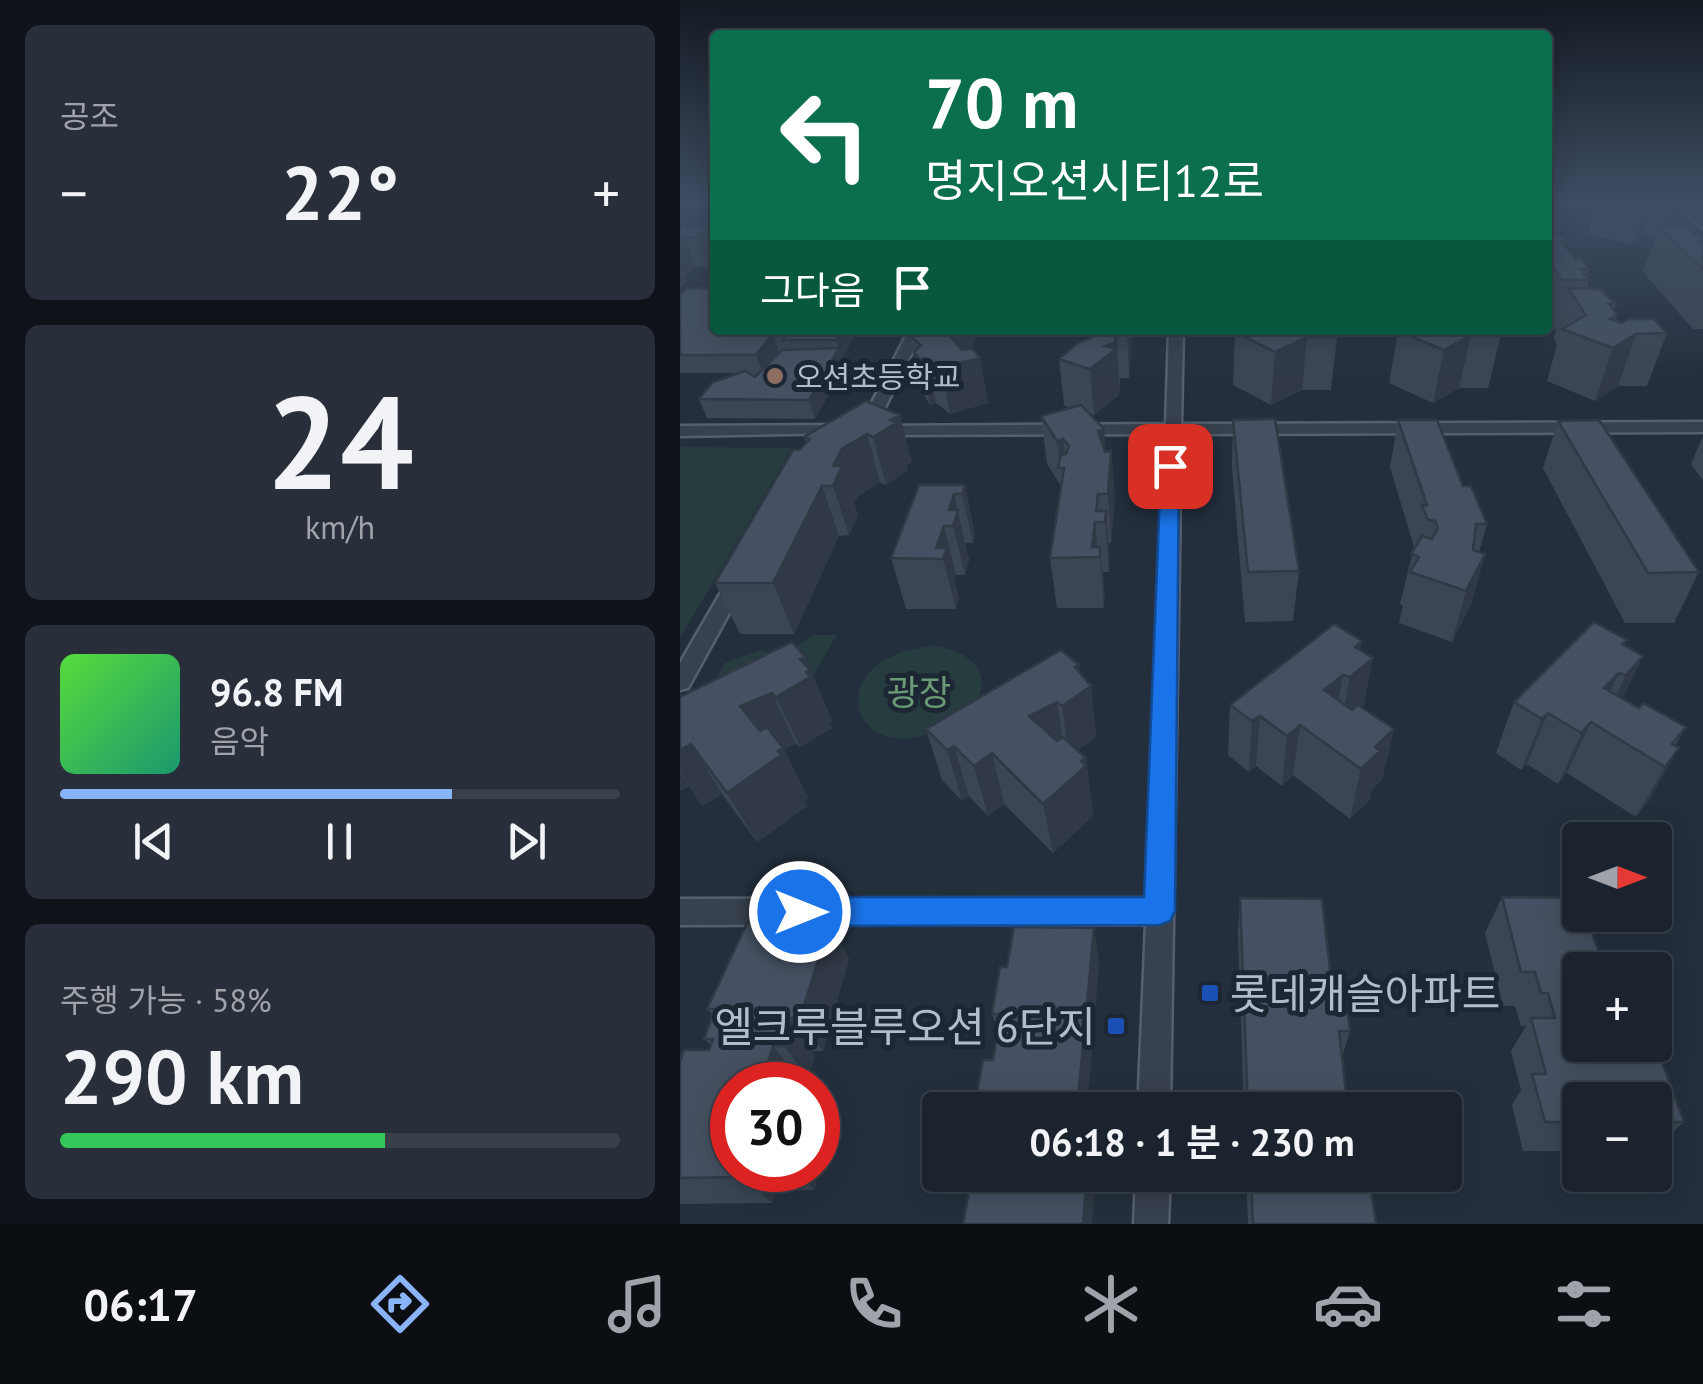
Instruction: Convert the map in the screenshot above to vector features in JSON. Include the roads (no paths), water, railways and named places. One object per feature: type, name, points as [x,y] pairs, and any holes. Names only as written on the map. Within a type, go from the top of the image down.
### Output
[{"type":"street","points":[[866,430],[914,335]]},
{"type":"street","points":[[1154,1092],[1176,335]]},
{"type":"street","points":[[680,431],[817,439],[866,430],[1703,427]]},
{"type":"street","points":[[680,682],[746,564]]},
{"type":"street","points":[[680,912],[1159,911]]},
{"type":"street","points":[[1151,1224],[1152,1192]]},
{"type":"place","name":"오션초등학교","points":[[775,376]]},
{"type":"place","name":"롯데캐슬아파트","points":[[1210,993]]},
{"type":"place","name":"엘크루블루오션 6단지","points":[[1116,1026]]},
{"type":"park label","name":"광장","points":[[919,692]]}]
